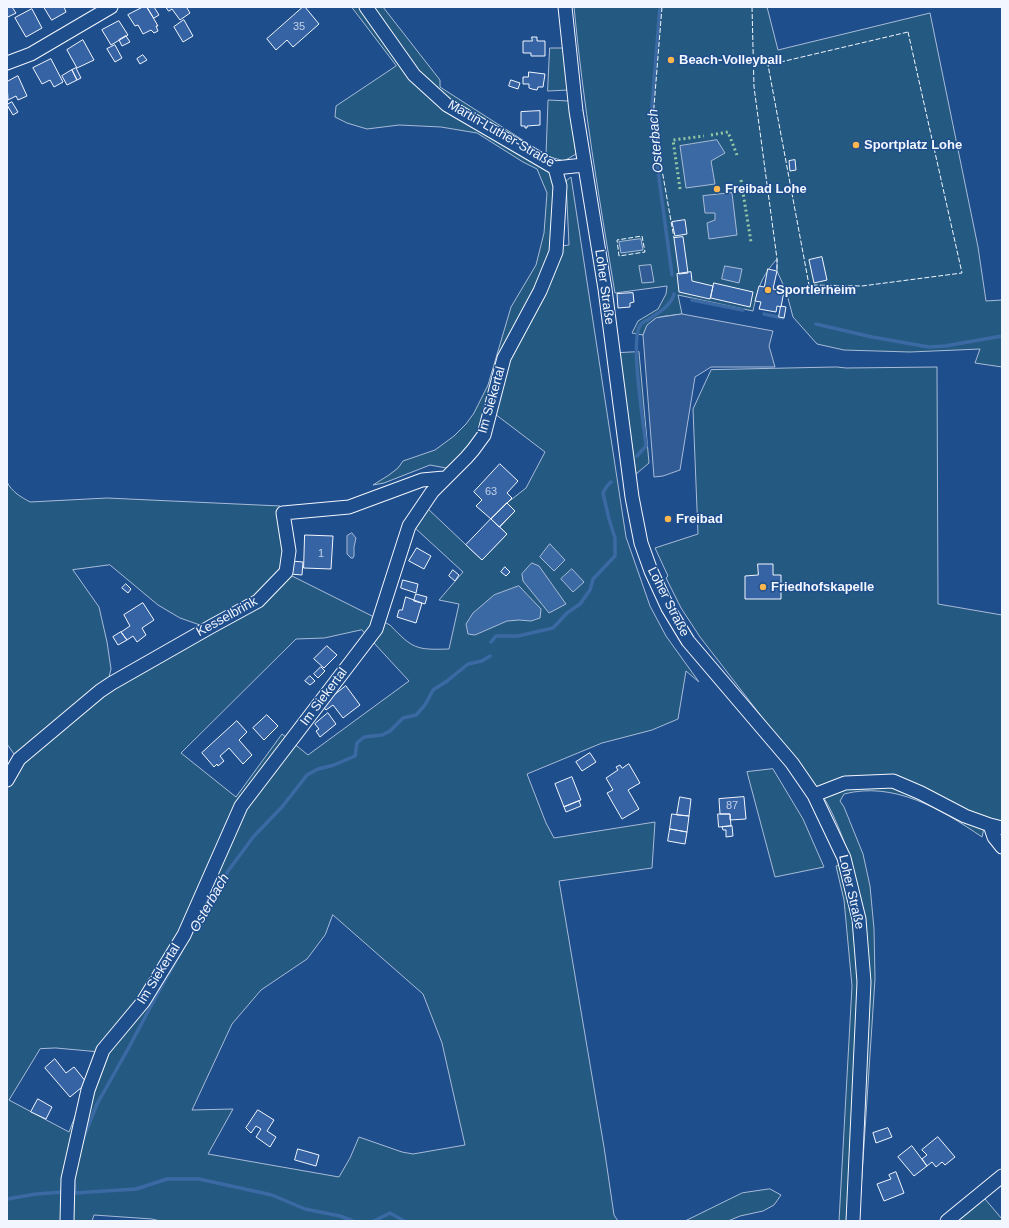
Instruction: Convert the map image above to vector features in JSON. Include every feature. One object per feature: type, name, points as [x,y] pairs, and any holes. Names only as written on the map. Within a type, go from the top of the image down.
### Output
[{"type":"street","points":[[7,63],[32,54],[112,7]]},
{"type":"street","name":"Martin-Luther-Straße","points":[[366,7],[414,75],[448,104],[555,168],[584,165]]},
{"type":"street","name":"Loher Straße","points":[[565,7],[574,94],[584,165],[605,289],[632,497],[641,543],[668,608],[688,641],[792,763],[814,795],[844,858],[859,919],[864,982],[853,1221]]},
{"type":"street","name":"Im Siekertal","points":[[67,1221],[68,1179],[88,1090],[103,1050],[143,1002],[184,935],[241,806],[376,629],[409,526],[432,492],[473,450],[484,435],[504,358],[540,291],[556,252],[560,186],[555,168]]},
{"type":"street","name":"Kesselbrink","points":[[7,780],[18,759],[106,687],[258,601],[286,572],[289,551],[284,513],[349,507],[422,480],[444,478]]},
{"type":"street","points":[[814,795],[845,783],[893,781],[921,793],[966,816],[996,826],[994,837],[1002,847]]},
{"type":"street","points":[[947,1221],[1002,1176]]},
{"type":"shaded area","points":[[352,7],[383,7],[440,80],[440,87],[546,155],[548,100],[569,101],[576,154],[564,161],[547,156],[554,186],[553,247],[569,245],[566,181],[571,177],[626,537],[650,606],[666,636],[699,682],[686,671],[678,719],[652,730],[602,743],[527,774],[546,823],[554,838],[655,822],[652,868],[559,881],[614,1215],[618,1221],[160,1221],[152,1219],[94,1215],[92,1221],[7,1221],[7,775],[16,757],[7,744],[7,482],[14,491],[30,502],[107,498],[280,506],[287,552],[284,572],[390,625],[404,639],[416,646],[429,649],[449,649],[459,604],[439,600],[463,572],[415,528],[427,508],[482,560],[507,534],[500,527],[515,511],[507,503],[526,488],[545,452],[495,414],[464,452],[446,468],[430,465],[384,483],[373,485],[398,468],[403,461],[435,450],[454,436],[474,413],[488,385],[511,307],[536,265],[544,233],[547,193],[537,169],[523,162],[477,133],[441,127],[399,125],[367,129],[347,123],[335,117],[336,106],[396,66]],"holes":[[[110,565],[158,605],[180,618],[200,625],[108,681],[111,669],[107,642],[99,607],[73,570]],[[362,630],[409,681],[308,755],[282,734],[236,797],[181,753],[296,639],[324,638]],[[333,915],[423,994],[442,1043],[465,1145],[413,1154],[402,1152],[359,1137],[350,1158],[339,1177],[208,1154],[233,1109],[192,1110],[232,1024],[261,990],[307,959],[325,935]],[[56,1048],[100,1052],[69,1132],[9,1100],[40,1049]]]},
{"type":"shaded area","points":[[574,7],[767,7],[778,50],[930,13],[978,247],[986,301],[1002,300],[1002,367],[975,363],[980,349],[910,352],[844,350],[817,344],[793,317],[786,291],[777,271],[777,259],[767,271],[761,283],[753,311],[678,295],[682,314],[663,316],[654,320],[646,328],[643,335],[632,333],[638,321],[658,309],[666,294],[667,286],[615,293],[597,186]]},
{"type":"shaded area","points":[[550,48],[563,48],[568,90],[548,91]]},
{"type":"shaded area","points":[[717,140],[725,153],[711,161],[715,184],[686,188],[680,146]]},
{"type":"shaded area","points":[[732,193],[737,235],[709,239],[707,223],[715,220],[715,213],[705,213],[703,196]]},
{"type":"shaded area","points":[[641,239],[643,250],[621,253],[619,242]]},
{"type":"shaded area","points":[[651,265],[654,282],[642,283],[639,266]]},
{"type":"shaded area","points":[[725,266],[742,269],[739,283],[722,279]]},
{"type":"shaded area","points":[[682,314],[773,331],[769,346],[775,367],[711,367],[695,377],[680,470],[663,476],[654,477],[643,335],[647,325],[656,318]]},
{"type":"shaded area","points":[[639,352],[649,463],[636,474],[619,353]]},
{"type":"shaded area","points":[[837,367],[937,367],[938,604],[1002,615],[1002,824],[986,820],[982,837],[934,808],[916,800],[899,795],[881,791],[863,791],[844,794],[840,801],[844,807],[863,854],[870,886],[874,929],[875,979],[859,1221],[839,1221],[852,986],[844,900],[836,866],[851,861],[838,826],[821,793],[700,637],[681,608],[666,578],[668,576],[655,548],[698,534],[693,409],[711,370]]},
{"type":"shaded area","points":[[352,533],[356,538],[354,556],[351,558],[347,554],[347,536]]},
{"type":"shaded area","points":[[550,544],[565,560],[554,571],[540,557]]},
{"type":"shaded area","points":[[532,563],[539,566],[566,604],[549,613],[523,581],[522,574]]},
{"type":"shaded area","points":[[572,569],[584,582],[573,592],[561,579]]},
{"type":"shaded area","points":[[519,586],[541,609],[540,618],[531,621],[507,621],[475,635],[468,634],[466,624],[473,613],[494,595]]},
{"type":"shaded area","points":[[773,769],[803,819],[824,867],[775,877],[747,772]]},
{"type":"shaded area","points":[[770,1189],[781,1195],[774,1205],[763,1211],[740,1216],[728,1221],[685,1221],[742,1193]]},
{"type":"shaded area","points":[[985,1199],[1002,1219],[1002,1221],[958,1221]]},
{"type":"building","points":[[7,7],[12,7],[16,13],[8,17]]},
{"type":"building","points":[[44,7],[64,7],[66,12],[52,20]]},
{"type":"building","points":[[143,7],[147,7],[158,26],[156,26],[158,31],[154,33],[151,30],[143,34],[138,25],[135,26],[128,15]]},
{"type":"building","points":[[147,7],[154,7],[159,15],[154,18]]},
{"type":"building","points":[[166,7],[188,7],[187,8],[190,13],[180,20],[172,9],[169,11]]},
{"type":"building","points":[[303,7],[305,7],[319,24],[293,47],[287,40],[276,50],[267,39]]},
{"type":"building","points":[[32,9],[42,28],[26,37],[15,18]]},
{"type":"building","points":[[184,20],[193,36],[183,42],[174,27]]},
{"type":"building","points":[[119,21],[128,35],[111,45],[102,30]]},
{"type":"building","points":[[126,36],[130,42],[122,46],[119,40]]},
{"type":"building","points":[[532,37],[537,37],[537,41],[545,41],[545,56],[531,56],[531,53],[523,53],[523,41],[532,41]]},
{"type":"building","points":[[83,40],[94,60],[77,68],[67,50]]},
{"type":"building","points":[[115,45],[122,58],[115,62],[107,49]]},
{"type":"building","points":[[143,55],[147,60],[140,64],[137,59]]},
{"type":"building","points":[[51,59],[63,82],[54,87],[50,80],[42,84],[33,68]]},
{"type":"building","points":[[76,68],[81,78],[77,80],[72,70]]},
{"type":"building","points":[[72,70],[77,80],[67,85],[62,76]]},
{"type":"building","points":[[529,72],[545,74],[543,87],[538,87],[537,90],[529,88],[529,84],[523,84],[523,77],[528,77]]},
{"type":"building","points":[[18,76],[27,96],[18,100],[16,96],[8,100],[7,82]]},
{"type":"building","points":[[511,80],[520,83],[518,89],[509,86]]},
{"type":"building","points":[[12,102],[18,112],[13,115],[7,105]]},
{"type":"building","points":[[540,111],[540,125],[527,126],[527,128],[525,128],[525,126],[521,126],[521,112]]},
{"type":"building","points":[[795,160],[796,170],[790,171],[789,161]]},
{"type":"building","points":[[685,220],[687,234],[675,236],[672,222]]},
{"type":"building","points":[[683,237],[688,273],[679,274],[674,238]]},
{"type":"building","points":[[822,257],[827,280],[814,283],[809,260]]},
{"type":"building","name":"Sportlerheim","points":[[768,269],[777,271],[773,289],[784,291],[781,307],[777,306],[776,312],[759,309],[761,302],[755,301],[759,286],[764,287]]},
{"type":"building","points":[[691,272],[692,281],[713,286],[710,299],[679,292],[677,274]]},
{"type":"building","points":[[714,283],[753,292],[750,307],[711,298]]},
{"type":"building","points":[[633,293],[634,302],[630,303],[630,307],[618,308],[617,294]]},
{"type":"building","points":[[781,306],[786,307],[784,318],[779,317]]},
{"type":"building","points":[[500,464],[518,481],[507,493],[512,498],[491,519],[476,506],[482,500],[474,492]]},
{"type":"building","points":[[507,503],[515,511],[499,527],[491,519]]},
{"type":"building","points":[[491,519],[507,534],[482,560],[466,545]]},
{"type":"building","points":[[305,535],[333,536],[331,569],[304,568]]},
{"type":"building","points":[[417,548],[431,556],[424,569],[409,561]]},
{"type":"building","points":[[291,561],[303,562],[302,575],[290,574]]},
{"type":"building","name":"Friedhofskapelle","points":[[758,564],[773,564],[773,575],[781,575],[781,599],[745,599],[745,576],[758,575]]},
{"type":"building","points":[[505,567],[510,572],[506,576],[501,572]]},
{"type":"building","points":[[453,570],[459,575],[455,581],[449,576]]},
{"type":"building","points":[[403,580],[418,584],[416,593],[401,588]]},
{"type":"building","points":[[126,584],[131,589],[128,593],[122,588]]},
{"type":"building","points":[[416,594],[427,597],[425,604],[414,601]]},
{"type":"building","points":[[406,597],[422,603],[416,623],[397,617],[399,610],[402,610]]},
{"type":"building","points":[[143,603],[154,620],[142,628],[146,635],[137,642],[133,636],[127,640],[121,632],[130,626],[124,615]]},
{"type":"building","points":[[121,632],[127,640],[118,645],[113,637]]},
{"type":"building","points":[[327,646],[337,655],[324,668],[314,659]]},
{"type":"building","points":[[321,667],[325,671],[318,678],[314,674]]},
{"type":"building","points":[[310,676],[315,681],[310,685],[305,681]]},
{"type":"building","points":[[346,686],[360,705],[343,718],[333,705],[326,710],[322,705]]},
{"type":"building","points":[[328,713],[336,724],[320,737],[316,731],[319,729],[315,724]]},
{"type":"building","points":[[267,715],[278,726],[264,740],[253,728]]},
{"type":"building","points":[[237,721],[247,732],[239,740],[252,755],[243,764],[229,748],[220,756],[224,761],[218,766],[217,764],[214,767],[202,753]]},
{"type":"building","points":[[590,753],[596,762],[582,771],[576,762]]},
{"type":"building","points":[[629,764],[640,783],[628,790],[639,809],[622,819],[607,793],[613,790],[606,778],[618,770],[616,767],[620,765],[622,768]]},
{"type":"building","points":[[572,777],[581,800],[564,807],[555,784]]},
{"type":"building","points":[[680,797],[691,799],[689,816],[677,815]]},
{"type":"building","points":[[744,797],[746,819],[730,820],[730,814],[720,814],[719,799]]},
{"type":"building","points":[[579,801],[581,806],[566,812],[564,807]]},
{"type":"building","points":[[672,814],[689,816],[687,832],[670,829]]},
{"type":"building","points":[[718,814],[730,814],[731,826],[719,827]]},
{"type":"building","points":[[732,826],[733,836],[726,837],[726,830],[723,830],[722,827]]},
{"type":"building","points":[[670,829],[687,832],[685,844],[668,841]]},
{"type":"building","points":[[55,1059],[66,1073],[74,1067],[87,1083],[70,1097],[45,1068]]},
{"type":"building","points":[[38,1099],[52,1107],[46,1119],[31,1112]]},
{"type":"building","points":[[258,1110],[274,1120],[267,1131],[276,1137],[270,1147],[256,1137],[261,1129],[256,1126],[251,1133],[246,1128]]},
{"type":"building","points":[[888,1128],[892,1137],[876,1143],[873,1133]]},
{"type":"building","points":[[938,1137],[955,1157],[945,1165],[942,1162],[936,1167],[932,1162],[927,1166],[922,1159],[927,1155],[922,1150]]},
{"type":"building","points":[[912,1146],[927,1166],[914,1176],[898,1157]]},
{"type":"building","points":[[298,1149],[319,1155],[316,1166],[295,1160]]},
{"type":"building","points":[[896,1172],[904,1193],[884,1201],[877,1184],[891,1179],[889,1175]]},
{"type":"waterway","name":"Osterbach","points":[[660,7],[651,119],[672,275]]},
{"type":"waterway","name":"Osterbach","points":[[637,456],[646,446],[638,382],[636,346],[638,332],[641,324],[664,309],[674,294]]},
{"type":"waterway","points":[[692,300],[743,310]]},
{"type":"waterway","points":[[764,314],[783,318]]},
{"type":"waterway","points":[[816,324],[872,337],[929,347],[945,346],[1002,336]]},
{"type":"waterway","name":"Osterbach","points":[[491,642],[496,636],[518,636],[553,628],[567,613],[580,604],[590,590],[593,579],[615,556],[615,538],[603,493],[611,482]]},
{"type":"waterway","name":"Osterbach","points":[[189,938],[228,871],[254,836],[282,807],[307,775],[318,769],[334,765],[355,756],[357,743],[364,737],[382,735],[390,731],[403,718],[416,715],[425,705],[433,690],[468,664],[482,661],[490,656]]},
{"type":"waterway","name":"Osterbach","points":[[83,1139],[97,1104],[181,952]]},
{"type":"waterway","name":"Osterbach","points":[[70,1192],[75,1193],[74,1176]]},
{"type":"waterway","points":[[75,1193],[136,1189],[167,1179],[199,1179],[272,1195],[305,1209],[340,1216],[353,1221]]},
{"type":"waterway","name":"Osterbach","points":[[7,1199],[36,1194],[64,1192]]},
{"type":"waterway","points":[[374,1221],[390,1213],[404,1221]]},
{"type":"hedge","points":[[711,135],[728,132],[737,155]]},
{"type":"hedge","points":[[680,189],[673,140],[704,136]]},
{"type":"hedge","points":[[741,180],[751,242]]},
{"type":"fence","points":[[662,7],[653,119],[674,238]]},
{"type":"fence","points":[[752,7],[754,87],[777,259],[777,271]]},
{"type":"fence","points":[[908,32],[962,273],[862,286],[809,285],[768,65],[908,32]]},
{"type":"fence","points":[[642,236],[645,252],[619,256],[617,240],[642,236]]},
{"type":"place","name":"Beach-Volleyball","points":[[671,60]]},
{"type":"place","name":"Sportplatz Lohe","points":[[856,145]]},
{"type":"place","name":"Freibad Lohe","points":[[717,189]]},
{"type":"place","name":"Sportlerheim","points":[[768,290]]},
{"type":"place","name":"Freibad","points":[[668,519]]},
{"type":"place","name":"Friedhofskapelle","points":[[763,587]]}]
